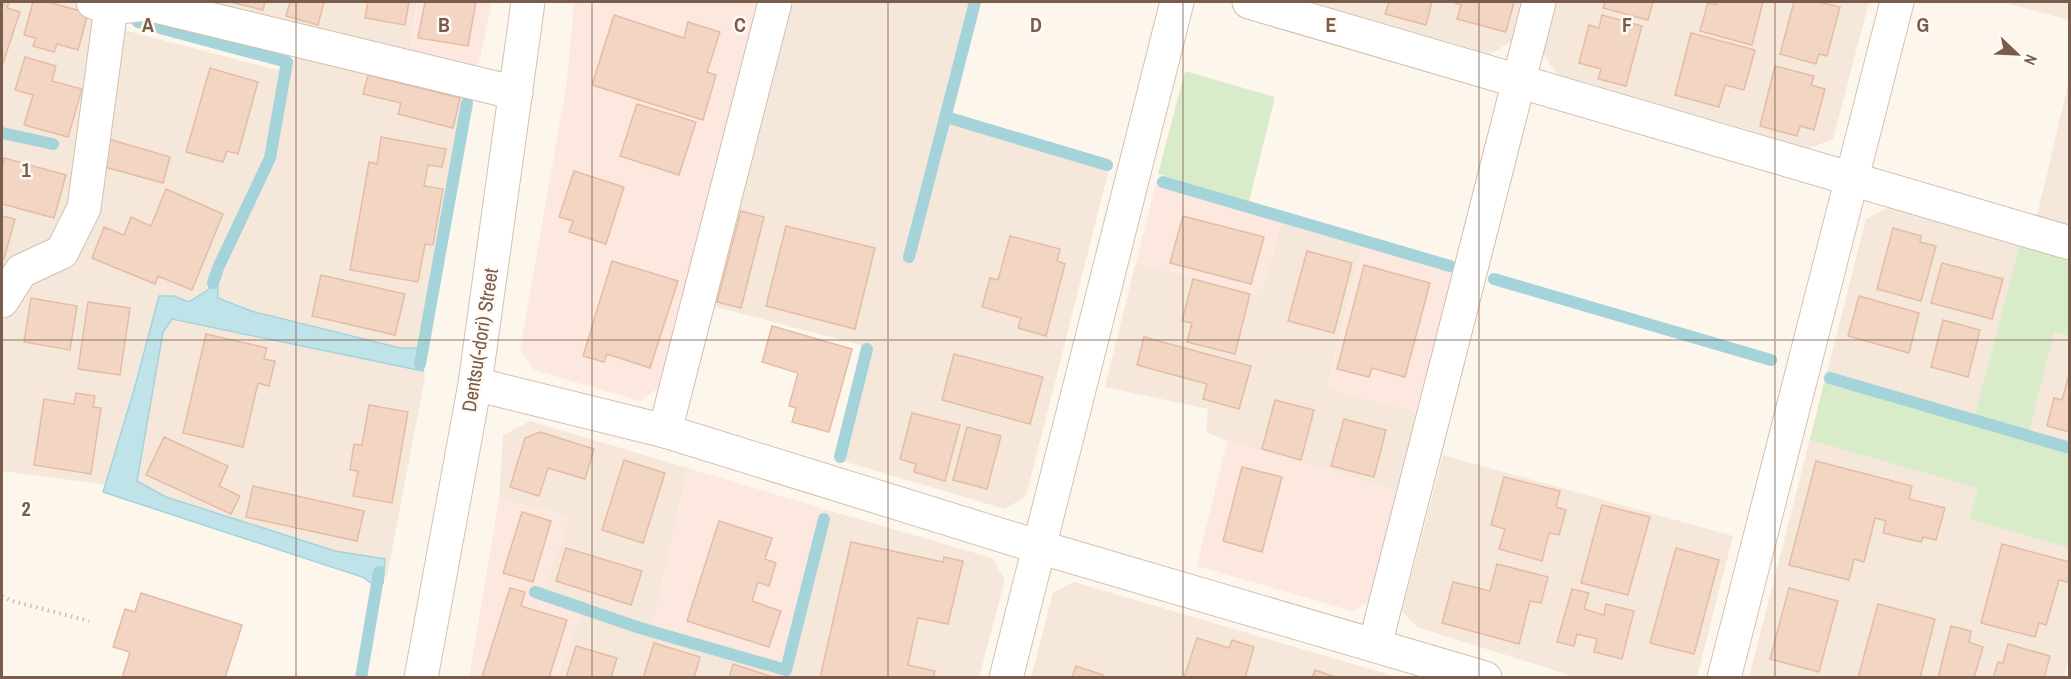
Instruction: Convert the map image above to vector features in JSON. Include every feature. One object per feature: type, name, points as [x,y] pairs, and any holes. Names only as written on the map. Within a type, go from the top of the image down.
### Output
[{"type":"street","name":"Dentsu(-dori) Street","points":[[421,678],[475,384],[528,2]]},
{"type":"street","points":[[664,431],[775,2]]},
{"type":"street","points":[[1006,678],[1177,2]]},
{"type":"street","points":[[1249,2],[2070,243]]},
{"type":"street","points":[[1375,645],[1539,2]]},
{"type":"street","points":[[1724,678],[1897,2]]},
{"type":"street","points":[[2,301],[21,271],[62,252],[84,208],[102,5],[147,3],[516,93]]},
{"type":"street","points":[[475,384],[664,431],[1039,547],[1485,678]]},
{"type":"path","points":[[2,596],[12,601],[89,621]]},
{"type":"shaded area","points":[[2,2],[101,2],[76,199],[55,244],[2,280]]},
{"type":"shaded area","points":[[174,2],[417,2],[409,59]]},
{"type":"shaded area","points":[[417,2],[492,2],[477,71],[409,59]]},
{"type":"shaded area","points":[[574,2],[759,2],[660,387],[640,401],[534,370],[520,350],[567,81]]},
{"type":"shaded area","points":[[793,2],[981,2],[953,114],[1111,161],[1026,496],[1005,509],[836,459],[861,345],[712,306]]},
{"type":"shaded area","points":[[1312,2],[1522,2],[1511,42],[1490,54]]},
{"type":"shaded area","points":[[1556,2],[1869,2],[1833,139],[1810,148],[1557,74],[1543,54]]},
{"type":"shaded area","points":[[2001,2],[2069,2],[2069,20]]},
{"type":"shaded area","points":[[116,28],[277,70],[297,57],[465,94],[420,338],[425,377],[387,576],[117,486],[2,471],[2,323],[32,276],[73,257]]},
{"type":"shaded area","points":[[2069,80],[2069,226],[2037,216]]},
{"type":"shaded area","points":[[1156,182],[1282,219],[1261,297],[1136,262]]},
{"type":"shaded area","points":[[1891,206],[2069,259],[2070,656],[2064,677],[1749,678],[1866,219]]},
{"type":"shaded area","points":[[1282,219],[1362,245],[1327,388],[1418,412],[1398,491],[1227,441],[1206,432],[1208,409],[1105,387],[1136,262],[1261,297]]},
{"type":"shaded area","points":[[1362,245],[1453,271],[1418,412],[1327,388]]},
{"type":"shaded area","points":[[530,421],[688,468],[652,628],[785,667],[824,509],[992,558],[1005,580],[979,677],[558,677],[582,605],[544,592],[569,516],[499,499],[503,435]]},
{"type":"shaded area","points":[[1227,441],[1398,491],[1371,601],[1352,611],[1197,566]]},
{"type":"shaded area","points":[[1443,455],[1733,536],[1697,677],[1575,677],[1417,627],[1402,611]]},
{"type":"shaded area","points":[[688,468],[824,509],[785,667],[652,628]]},
{"type":"shaded area","points":[[499,499],[569,516],[544,592],[583,605],[558,677],[469,678]]},
{"type":"shaded area","points":[[1074,582],[1397,677],[1031,678],[1053,593]]},
{"type":"green space","points":[[1185,71],[1275,97],[1249,201],[1158,174]]},
{"type":"green space","points":[[2020,244],[2069,259],[2069,336],[2054,332],[2029,431],[2069,443],[2069,548],[1969,519],[1978,488],[1810,440],[1827,371],[1975,415]]},
{"type":"water","points":[[218,268],[218,298],[251,311],[400,348],[423,348],[426,353],[423,371],[172,319],[163,332],[137,481],[166,497],[335,551],[385,559],[383,583],[377,587],[362,577],[103,492],[159,296],[174,296],[189,302],[208,290]]},
{"type":"building","points":[[2,2],[9,2],[7,8],[20,12],[2,66]]},
{"type":"building","points":[[33,2],[48,2],[88,13],[78,50],[57,44],[54,52],[33,46],[36,38],[24,35]]},
{"type":"building","points":[[231,2],[265,2],[263,10]]},
{"type":"building","points":[[290,2],[324,2],[318,25],[286,16]]},
{"type":"building","points":[[368,2],[409,2],[405,25],[365,18]]},
{"type":"building","points":[[425,2],[476,2],[468,46],[418,38]]},
{"type":"building","points":[[1389,2],[1432,2],[1426,25],[1385,14]]},
{"type":"building","points":[[1455,2],[1514,2],[1506,32],[1457,19],[1461,5]]},
{"type":"building","points":[[1605,2],[1653,2],[1648,20],[1603,8]]},
{"type":"building","points":[[1708,2],[1716,5],[1717,2],[1763,2],[1752,45],[1700,31]]},
{"type":"building","points":[[1794,2],[1819,2],[1840,7],[1827,56],[1819,54],[1816,64],[1780,54]]},
{"type":"building","points":[[614,15],[684,38],[688,22],[720,32],[707,72],[716,75],[703,120],[592,85]]},
{"type":"building","points":[[1602,15],[1642,26],[1626,86],[1598,79],[1601,69],[1579,63],[1589,25],[1599,28]]},
{"type":"building","points":[[1691,33],[1755,50],[1744,90],[1725,85],[1719,107],[1675,95]]},
{"type":"building","points":[[25,57],[56,66],[52,81],[82,89],[68,137],[24,125],[33,95],[15,90]]},
{"type":"building","points":[[1775,66],[1814,76],[1811,85],[1825,89],[1814,130],[1800,126],[1797,136],[1760,126]]},
{"type":"building","points":[[210,68],[258,82],[238,154],[227,151],[223,162],[186,152]]},
{"type":"building","points":[[368,75],[460,98],[453,128],[398,114],[401,103],[363,94]]},
{"type":"building","points":[[637,104],[696,122],[679,175],[620,156]]},
{"type":"building","points":[[381,137],[446,149],[442,167],[428,165],[424,186],[443,189],[433,245],[425,244],[418,282],[350,270],[369,162],[377,164]]},
{"type":"building","points":[[109,139],[170,157],[163,183],[101,166]]},
{"type":"building","points":[[4,158],[66,175],[54,218],[2,204]]},
{"type":"building","points":[[574,171],[624,187],[606,244],[569,232],[573,221],[559,217]]},
{"type":"building","points":[[166,189],[223,214],[192,290],[158,276],[155,284],[92,258],[104,227],[124,235],[131,217],[151,226]]},
{"type":"building","points":[[741,211],[764,217],[741,308],[717,302]]},
{"type":"building","points":[[2,216],[15,219],[4,259],[2,258]]},
{"type":"building","points":[[1183,216],[1264,237],[1251,284],[1170,263]]},
{"type":"building","points":[[786,226],[875,248],[855,329],[766,306]]},
{"type":"building","points":[[1893,228],[1921,236],[1920,242],[1936,246],[1921,301],[1877,289]]},
{"type":"building","points":[[1010,236],[1060,249],[1057,261],[1065,264],[1046,336],[1018,328],[1021,318],[982,307],[990,278],[998,280]]},
{"type":"building","points":[[1307,251],[1352,263],[1334,333],[1288,321]]},
{"type":"building","points":[[612,261],[678,281],[650,368],[607,354],[604,362],[583,356]]},
{"type":"building","points":[[1942,263],[2003,279],[1992,319],[1931,303]]},
{"type":"building","points":[[1364,265],[1430,283],[1405,377],[1372,368],[1369,377],[1337,369]]},
{"type":"building","points":[[321,275],[405,294],[395,335],[312,316]]},
{"type":"building","points":[[1193,279],[1250,294],[1235,354],[1187,342],[1192,323],[1182,321]]},
{"type":"building","points":[[1859,296],[1919,313],[1909,353],[1848,336]]},
{"type":"building","points":[[31,298],[77,306],[70,350],[24,342]]},
{"type":"building","points":[[88,302],[130,308],[120,375],[78,369]]},
{"type":"building","points":[[1943,320],[1980,330],[1968,377],[1931,367]]},
{"type":"building","points":[[772,326],[852,349],[829,432],[792,422],[796,408],[789,406],[798,373],[762,362]]},
{"type":"building","points":[[206,334],[267,348],[264,359],[275,361],[269,386],[258,383],[243,447],[183,433]]},
{"type":"building","points":[[1144,337],[1251,366],[1239,409],[1203,399],[1207,384],[1137,365]]},
{"type":"building","points":[[954,354],[1043,377],[1030,424],[942,400]]},
{"type":"building","points":[[2070,371],[2070,432],[2047,426],[2054,398],[2062,400]]},
{"type":"building","points":[[76,393],[95,396],[93,407],[101,408],[91,474],[34,465],[44,399],[74,404]]},
{"type":"building","points":[[1275,400],[1314,410],[1301,460],[1262,449]]},
{"type":"building","points":[[369,405],[408,412],[392,503],[353,496],[358,471],[350,470],[354,444],[362,445]]},
{"type":"building","points":[[912,413],[960,425],[945,481],[914,472],[916,464],[900,459]]},
{"type":"building","points":[[1344,419],[1386,430],[1374,477],[1331,466]]},
{"type":"building","points":[[967,427],[1001,436],[987,489],[953,480]]},
{"type":"building","points":[[540,432],[594,449],[585,479],[548,468],[539,496],[510,487],[525,438]]},
{"type":"building","points":[[164,437],[228,466],[219,486],[240,496],[231,514],[146,475]]},
{"type":"building","points":[[624,460],[665,473],[643,543],[602,530]]},
{"type":"building","points":[[1816,461],[1912,486],[1909,499],[1945,508],[1936,540],[1923,537],[1921,542],[1883,533],[1886,521],[1875,518],[1864,562],[1854,559],[1849,580],[1789,565]]},
{"type":"building","points":[[1242,467],[1282,477],[1262,552],[1223,541]]},
{"type":"building","points":[[1504,477],[1560,491],[1556,507],[1566,510],[1559,535],[1549,533],[1542,561],[1499,549],[1505,529],[1491,525]]},
{"type":"building","points":[[253,486],[364,511],[357,541],[246,517]]},
{"type":"building","points":[[1602,505],[1650,517],[1628,595],[1581,583]]},
{"type":"building","points":[[522,512],[551,521],[533,582],[503,573]]},
{"type":"building","points":[[719,521],[772,538],[765,559],[776,563],[769,586],[758,582],[752,601],[781,611],[769,647],[687,621]]},
{"type":"building","points":[[851,542],[943,562],[944,557],[963,561],[948,624],[918,618],[908,665],[935,671],[933,678],[820,678]]},
{"type":"building","points":[[2002,544],[2070,562],[2070,583],[2059,580],[2046,625],[2039,623],[2035,637],[1981,623]]},
{"type":"building","points":[[566,548],[642,571],[631,605],[556,581]]},
{"type":"building","points":[[1676,548],[1719,560],[1694,654],[1650,643]]},
{"type":"building","points":[[1497,564],[1548,577],[1541,603],[1530,601],[1519,644],[1442,623],[1453,582],[1490,591]]},
{"type":"building","points":[[510,588],[525,592],[521,606],[567,620],[549,678],[482,677]]},
{"type":"building","points":[[1789,588],[1838,601],[1819,672],[1770,659]]},
{"type":"building","points":[[1572,589],[1589,593],[1584,609],[1604,615],[1606,604],[1634,611],[1622,659],[1594,652],[1597,639],[1577,634],[1574,646],[1557,642]]},
{"type":"building","points":[[141,593],[242,625],[225,678],[122,678],[130,652],[113,647],[125,609],[135,612]]},
{"type":"building","points":[[1878,604],[1935,619],[1920,678],[1858,678]]},
{"type":"building","points":[[1951,626],[1971,631],[1969,642],[1983,647],[1974,678],[1938,678]]},
{"type":"building","points":[[1197,638],[1229,648],[1232,640],[1254,647],[1245,678],[1184,678]]},
{"type":"building","points":[[654,643],[700,657],[694,678],[643,678]]},
{"type":"building","points":[[2008,644],[2050,656],[2044,678],[1993,678],[1998,662],[2003,663]]},
{"type":"building","points":[[576,646],[617,658],[611,678],[566,678]]},
{"type":"building","points":[[733,664],[776,678],[729,678]]},
{"type":"building","points":[[1076,666],[1103,675],[1102,678],[1072,678]]},
{"type":"building","points":[[1315,670],[1338,678],[1312,678]]},
{"type":"waterway","points":[[909,257],[975,2]]},
{"type":"waterway","points":[[136,6],[138,22],[287,62],[270,158],[213,283]]},
{"type":"waterway","points":[[420,364],[467,103]]},
{"type":"waterway","points":[[946,117],[1107,165]]},
{"type":"waterway","points":[[2,133],[53,144]]},
{"type":"waterway","points":[[1163,182],[1450,266]]},
{"type":"waterway","points":[[1494,279],[1771,360]]},
{"type":"waterway","points":[[840,457],[867,349]]},
{"type":"waterway","points":[[1830,378],[2070,448]]},
{"type":"waterway","points":[[535,592],[640,628],[786,670],[824,519]]},
{"type":"waterway","points":[[361,678],[379,572]]}]
